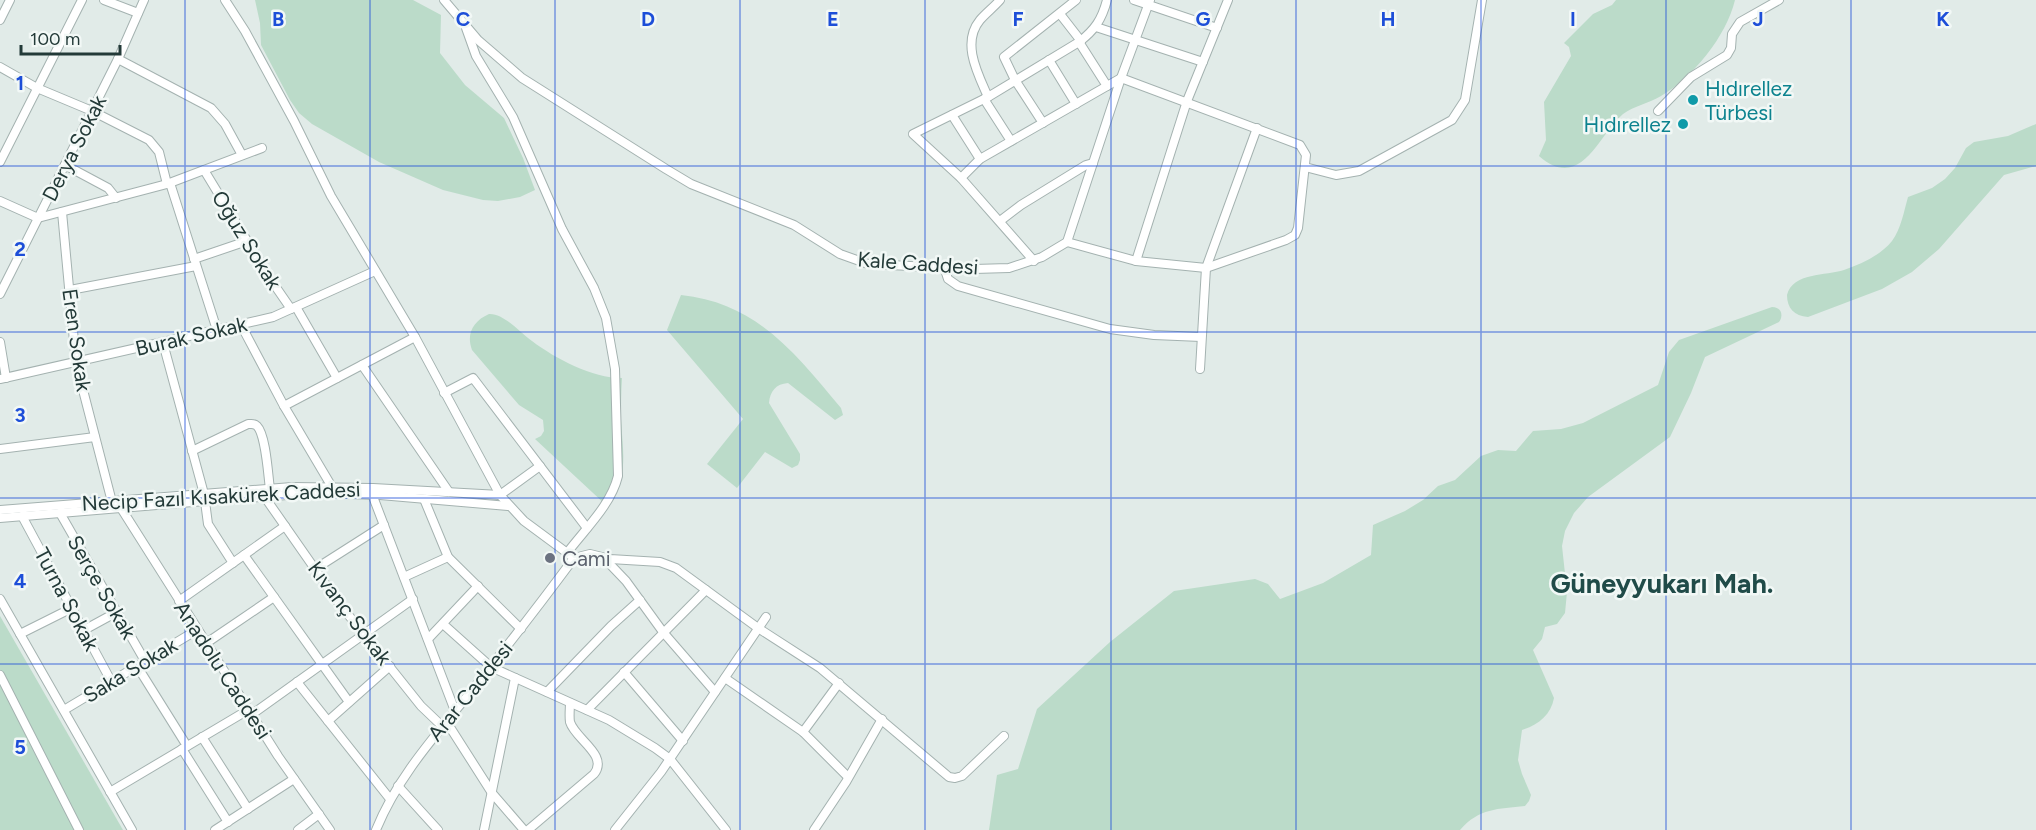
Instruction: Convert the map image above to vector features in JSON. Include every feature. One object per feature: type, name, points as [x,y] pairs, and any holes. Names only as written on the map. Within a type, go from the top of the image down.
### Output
[{"type":"street","points":[[0,20],[10,0]]},
{"type":"street","points":[[0,162],[82,0]]},
{"type":"street","points":[[104,0],[138,13]]},
{"type":"street","name":"Derya Sokak","points":[[0,294],[118,60],[144,0]]},
{"type":"street","points":[[225,0],[294,121],[332,196],[415,337],[508,506],[524,521],[570,555],[590,554],[604,558],[666,563],[680,570],[758,628],[803,655],[952,778],[962,776],[1004,736]]},
{"type":"street","name":"Kale Caddesi","points":[[444,0],[488,49],[522,78],[691,184],[783,220],[853,260],[868,264],[1009,268],[1035,261],[1067,242]]},
{"type":"street","points":[[1000,0],[980,20],[971,42],[973,59],[986,98],[1011,141]]},
{"type":"street","points":[[1043,123],[1015,80],[1004,57],[1076,0]]},
{"type":"street","points":[[1035,261],[961,178],[913,134],[986,98],[1080,41],[1096,27],[1107,0]]},
{"type":"street","points":[[1134,0],[1149,3],[1217,28]]},
{"type":"street","points":[[1136,261],[1187,101],[1228,0]]},
{"type":"street","points":[[1305,167],[1336,175],[1359,171],[1452,120],[1462,106],[1467,93],[1482,0]]},
{"type":"street","points":[[1659,111],[1691,77],[1727,56],[1731,48],[1732,34],[1740,22],[1779,0]]},
{"type":"street","points":[[961,178],[980,159],[1121,78],[1300,145],[1306,154],[1298,228],[1295,235],[1206,267],[1136,261],[1067,242],[1121,78],[1149,3]]},
{"type":"street","points":[[1060,14],[1080,41],[1107,86]]},
{"type":"street","name":"Arar Caddesi","points":[[376,830],[398,786],[444,723],[520,629],[611,495],[618,476],[616,384],[609,331],[598,297],[562,229],[507,106],[476,56],[466,26]]},
{"type":"street","points":[[1096,27],[1203,62]]},
{"type":"street","points":[[118,60],[211,108],[225,124],[242,155]]},
{"type":"street","points":[[1049,60],[1076,104]]},
{"type":"street","points":[[0,67],[37,88],[92,111],[152,142],[159,152],[217,330]]},
{"type":"street","points":[[952,114],[980,159]]},
{"type":"street","points":[[1200,369],[1206,267],[1257,128]]},
{"type":"street","points":[[0,201],[38,218],[168,183],[262,148]]},
{"type":"street","points":[[1000,221],[1030,199],[1093,163]]},
{"type":"street","points":[[65,165],[108,188],[116,198]]},
{"type":"street","name":"Oğuz Sokak","points":[[204,170],[247,241],[337,378]]},
{"type":"street","name":"Eren Sokak","points":[[62,212],[76,363],[112,502]]},
{"type":"street","points":[[70,291],[195,262],[247,241]]},
{"type":"street","points":[[944,267],[948,279],[958,286],[1110,329],[1154,335],[1201,337]]},
{"type":"street","name":"Burak Sokak","points":[[3,378],[273,317],[375,272]]},
{"type":"street","points":[[241,325],[284,406],[332,487]]},
{"type":"street","points":[[284,406],[415,337]]},
{"type":"street","points":[[0,342],[3,378]]},
{"type":"street","points":[[163,343],[204,497],[210,528],[233,563]]},
{"type":"street","points":[[362,365],[449,492]]},
{"type":"street","points":[[444,393],[472,378],[587,528]]},
{"type":"street","points":[[192,451],[248,424],[256,425],[263,442],[270,489]]},
{"type":"street","points":[[0,449],[95,437]]},
{"type":"street","points":[[500,495],[540,466]]},
{"type":"street","name":"Necip Fazıl Kısakürek Caddesi","points":[[0,518],[121,508],[270,489],[332,487],[500,495]]},
{"type":"street","name":"Necip Fazıl Kısakürek Caddesi","points":[[0,510],[204,497],[315,493],[372,494],[508,506]]},
{"type":"street","points":[[372,494],[455,711]]},
{"type":"street","name":"Kıvanç Sokak","points":[[264,496],[364,634],[421,706],[444,723],[492,793],[526,830]]},
{"type":"street","points":[[424,499],[448,557],[520,629]]},
{"type":"street","name":"Anadolu Caddesi","points":[[121,508],[205,644],[330,830]]},
{"type":"street","name":"Serçe Sokak","points":[[60,513],[145,661]]},
{"type":"street","name":"Turna Sokak","points":[[22,516],[111,681]]},
{"type":"street","points":[[315,569],[384,525]]},
{"type":"street","points":[[179,601],[285,526]]},
{"type":"street","points":[[244,555],[349,702]]},
{"type":"street","points":[[404,576],[448,557]]},
{"type":"street","points":[[604,558],[715,692]]},
{"type":"street","points":[[428,639],[478,586]]},
{"type":"street","points":[[587,710],[706,590]]},
{"type":"street","points":[[205,644],[274,597]]},
{"type":"street","points":[[110,792],[202,737],[250,712],[297,682],[413,599]]},
{"type":"street","points":[[547,692],[611,626],[640,600]]},
{"type":"street","points":[[1,602],[132,830]]},
{"type":"street","points":[[20,634],[72,608]]},
{"type":"street","points":[[84,630],[117,612]]},
{"type":"street","points":[[615,830],[683,741],[766,617]]},
{"type":"street","points":[[442,624],[491,667],[625,728],[670,759],[726,830]]},
{"type":"street","name":"Saka Sokak","points":[[64,710],[197,630]]},
{"type":"street","points":[[137,666],[226,826]]},
{"type":"street","points":[[328,721],[390,666]]},
{"type":"street","points":[[624,672],[683,741]]},
{"type":"street","points":[[0,675],[79,830]]},
{"type":"street","points":[[484,830],[515,678]]},
{"type":"street","points":[[725,678],[803,732],[848,777]]},
{"type":"street","points":[[297,682],[390,799]]},
{"type":"street","points":[[803,732],[839,683]]},
{"type":"street","points":[[526,830],[594,774],[598,768],[598,760],[570,723],[570,702]]},
{"type":"street","points":[[814,830],[882,719]]},
{"type":"street","points":[[202,737],[248,809]]},
{"type":"street","points":[[215,830],[226,826],[294,779]]},
{"type":"street","points":[[398,786],[438,830]]},
{"type":"street","points":[[298,830],[319,814]]},
{"type":"green space","points":[[255,0],[413,0],[441,15],[440,53],[465,85],[504,118],[535,190],[520,197],[498,201],[483,200],[443,190],[379,162],[312,124],[299,113],[290,100],[261,45],[260,23]]},
{"type":"green space","points":[[1616,0],[1735,0],[1731,14],[1716,42],[1685,78],[1661,96],[1623,114],[1588,156],[1578,164],[1566,168],[1554,166],[1539,156],[1546,140],[1544,102],[1571,56],[1569,47],[1564,43],[1593,14],[1612,5]]},
{"type":"green space","points":[[2036,124],[2036,166],[2004,175],[1939,249],[1912,272],[1882,289],[1808,317],[1792,311],[1787,295],[1796,282],[1811,276],[1844,270],[1882,251],[1898,231],[1908,197],[1932,188],[1945,179],[1955,168],[1966,148],[1974,142],[2008,136]]},
{"type":"green space","points":[[681,295],[708,300],[732,308],[753,320],[790,350],[841,408],[843,415],[835,420],[788,383],[774,389],[769,403],[800,454],[798,465],[792,468],[765,452],[737,488],[707,464],[743,419],[667,330]]},
{"type":"green space","points":[[1772,307],[1778,308],[1781,312],[1779,322],[1705,357],[1670,437],[1588,497],[1574,513],[1565,531],[1562,546],[1567,592],[1565,613],[1557,624],[1545,627],[1542,639],[1533,650],[1554,698],[1543,718],[1522,730],[1518,760],[1531,795],[1525,806],[1489,811],[1474,817],[1460,830],[989,830],[997,775],[1018,769],[1037,709],[1110,642],[1174,591],[1255,579],[1268,584],[1280,599],[1323,583],[1371,555],[1373,525],[1405,511],[1423,500],[1438,486],[1455,480],[1481,456],[1498,450],[1516,451],[1533,431],[1561,429],[1583,423],[1658,385],[1669,352],[1679,340]]},
{"type":"green space","points":[[489,314],[506,320],[527,338],[563,361],[599,375],[622,378],[622,475],[607,506],[535,439],[544,431],[543,420],[519,405],[472,350],[470,339],[472,329],[479,320]]},
{"type":"green space","points":[[0,616],[123,830],[0,830]]},
{"type":"place","name":"Hıdırellez Türbesi","points":[[1693,100]]},
{"type":"place","name":"Hıdırellez","points":[[1683,124]]},
{"type":"place","name":"Cami","points":[[550,558]]},
{"type":"district","name":"Güneyyukarı Mah.","points":[[1662,583]]}]
